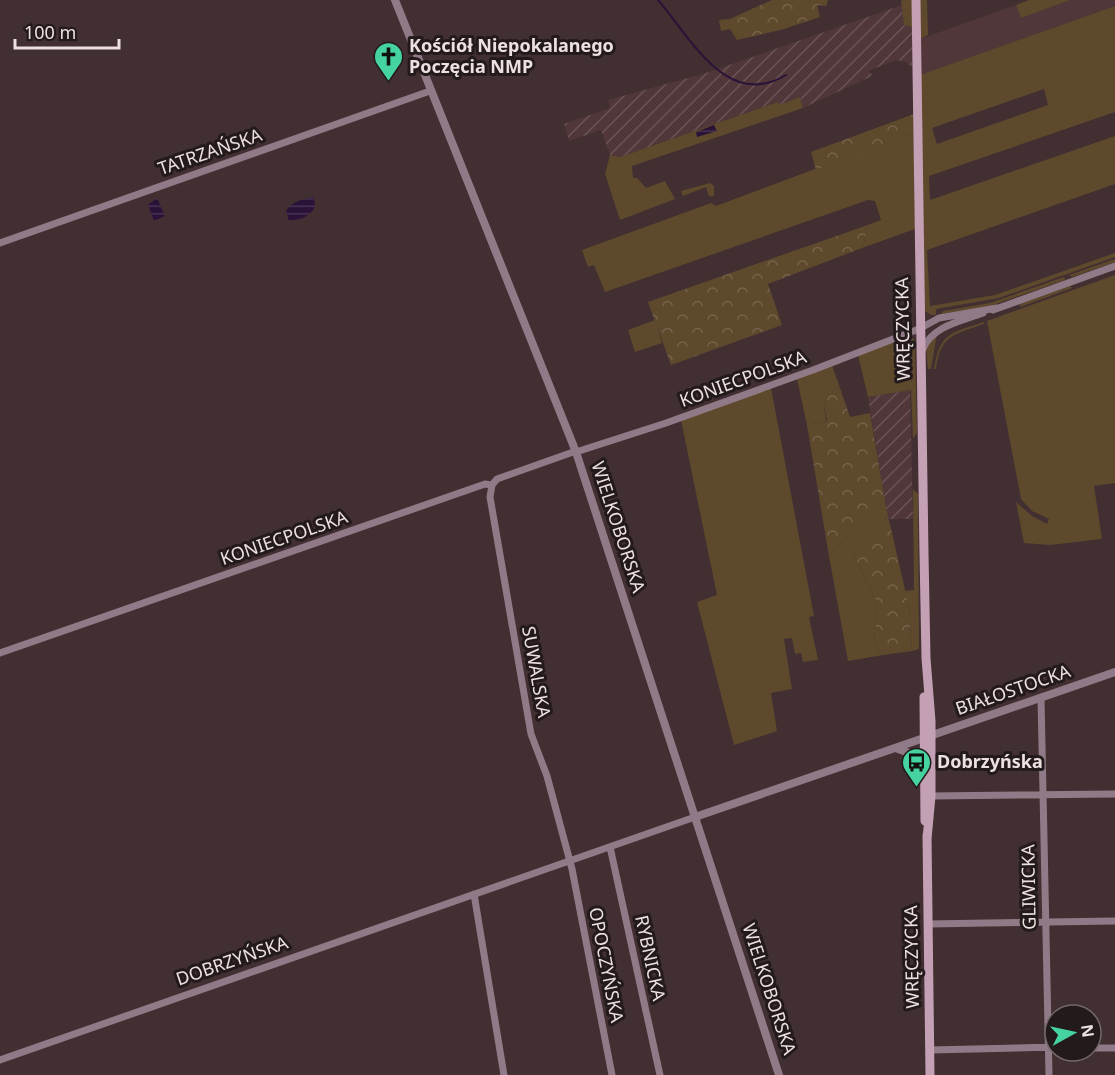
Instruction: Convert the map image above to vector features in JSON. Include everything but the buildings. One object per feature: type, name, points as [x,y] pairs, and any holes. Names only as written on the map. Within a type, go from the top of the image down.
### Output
[{"type":"main road","name":"WRĘCZYCKA","points":[[916,0],[919,329],[927,738],[923,769],[927,839],[930,1075]]},
{"type":"main road","name":"WRĘCZYCKA","points":[[927,738],[931,748],[932,796],[927,839]]},
{"type":"street","name":"WIELKOBORSKA","points":[[395,0],[576,452],[779,1075]]},
{"type":"street","name":"TATRZAŃSKA","points":[[0,243],[430,91]]},
{"type":"street","points":[[920,357],[927,339],[939,330],[1115,266]]},
{"type":"street","points":[[919,302],[928,316],[939,318]]},
{"type":"street","points":[[919,329],[939,318],[997,308]]},
{"type":"street","points":[[919,329],[939,330]]},
{"type":"street","name":"KONIECPOLSKA","points":[[0,653],[485,484],[492,484],[497,479],[666,423],[919,329]]},
{"type":"street","name":"SUWALSKA","points":[[492,484],[490,497],[531,734],[547,776],[569,861]]},
{"type":"street","name":"BIAŁOSTOCKA","points":[[927,738],[1115,672]]},
{"type":"street","name":"GLIWICKA","points":[[1041,698],[1045,922],[1050,1003]]},
{"type":"street","name":"DOBRZYŃSKA","points":[[0,1060],[927,738]]},
{"type":"street","points":[[898,749],[915,756],[923,769]]},
{"type":"street","points":[[932,796],[1115,794]]},
{"type":"street","name":"RYBNICKA","points":[[610,847],[660,1075]]},
{"type":"street","name":"OPOCZYŃSKA","points":[[569,861],[612,1075]]},
{"type":"street","points":[[474,894],[504,1075]]},
{"type":"street","points":[[928,924],[1115,921]]},
{"type":"street","points":[[930,1050],[1043,1047]]},
{"type":"shaded area","points":[[1070,0],[1115,0],[1115,6],[920,75],[920,39],[1016,5],[1021,17]]},
{"type":"shaded area","points":[[902,5],[904,25],[912,27],[912,67],[906,62],[896,60],[868,71],[872,74],[870,77],[803,108],[800,97],[779,105],[777,102],[620,157],[610,155],[601,130],[569,141],[564,124],[610,108],[608,100],[706,73]]},
{"type":"shaded area","points":[[714,125],[717,131],[697,137],[696,132]]},
{"type":"shaded area","points":[[314,197],[315,207],[310,214],[301,219],[289,221],[286,211],[291,205]]},
{"type":"shaded area","points":[[157,198],[165,216],[154,221],[148,205]]},
{"type":"shaded area","points":[[910,390],[913,519],[888,519],[868,397]]},
{"type":"green space","points":[[772,0],[828,0],[826,6],[817,5],[820,17],[784,29],[737,40],[730,29],[721,31],[719,20],[730,19]]},
{"type":"green space","points":[[901,0],[912,0],[912,27],[904,25]]},
{"type":"green space","points":[[919,0],[927,0],[928,35],[920,39]]},
{"type":"green space","points":[[1029,0],[1070,0],[1021,18],[1016,5]]},
{"type":"green space","points":[[1115,6],[1115,112],[929,176],[930,200],[1115,136],[1115,184],[927,250],[930,306],[995,295],[1115,253],[1115,257],[999,298],[936,309],[936,315],[925,311],[920,75]],"holes":[[[1044,89],[1048,105],[937,144],[932,128]]]},
{"type":"green space","points":[[800,97],[803,108],[632,166],[633,178],[637,178],[646,188],[665,181],[675,199],[620,220],[605,174],[610,155],[620,157],[778,102],[779,105]]},
{"type":"green space","points":[[914,114],[914,132],[816,170],[811,152]]},
{"type":"green space","points":[[914,132],[915,229],[862,248],[867,233],[865,226],[881,220],[875,201],[868,200],[605,292],[594,265],[588,267],[582,250],[711,203],[716,206]]},
{"type":"green space","points":[[710,183],[714,186],[714,196],[709,196],[706,187],[683,196],[681,191]]},
{"type":"green space","points":[[865,226],[867,233],[862,248],[768,284],[782,325],[671,365],[648,302]]},
{"type":"green space","points":[[1115,259],[1115,262],[1072,277],[1069,275]]},
{"type":"green space","points":[[1115,275],[1115,483],[1094,486],[1102,539],[1050,545],[1024,543],[1016,502],[1032,516],[1047,524],[1049,519],[1032,511],[1021,499],[987,321]]},
{"type":"green space","points":[[1064,277],[1065,280],[990,306],[941,314],[943,311],[990,303]]},
{"type":"green space","points":[[1070,286],[1072,288],[1020,307],[1020,304]]},
{"type":"green space","points":[[655,320],[662,343],[635,352],[628,330]]},
{"type":"green space","points":[[984,322],[945,342],[936,369],[934,369],[940,348],[949,336]]},
{"type":"green space","points":[[937,334],[931,369],[928,369],[926,348]]},
{"type":"green space","points":[[905,338],[913,338],[915,344],[917,433],[913,438],[911,390],[868,397],[858,355]]},
{"type":"green space","points":[[832,365],[840,388],[828,392],[824,406],[826,421],[807,425],[797,379]]},
{"type":"green space","points":[[771,388],[814,616],[809,617],[818,660],[803,662],[801,653],[795,654],[792,638],[784,639],[792,689],[771,693],[777,731],[734,745],[697,602],[717,595],[681,420]]},
{"type":"green space","points":[[840,388],[850,417],[870,413],[885,501],[829,556],[807,425],[827,421],[824,406],[828,392]]},
{"type":"green space","points":[[913,489],[918,494],[919,649],[912,651],[909,607],[903,591],[914,590]]},
{"type":"green space","points":[[885,501],[888,516],[853,554],[877,603],[874,645],[883,655],[848,661],[829,556]]},
{"type":"green space","points":[[888,516],[909,607],[912,651],[883,655],[874,645],[877,603],[853,554]]},
{"type":"waterway","points":[[658,0],[697,49],[728,77],[745,84],[765,84],[786,75]]},
{"type":"place","name":"Kościół Niepokalanego Poczęcia NMP","points":[[388,82]]},
{"type":"place","name":"Dobrzyńska","points":[[916,788]]}]
